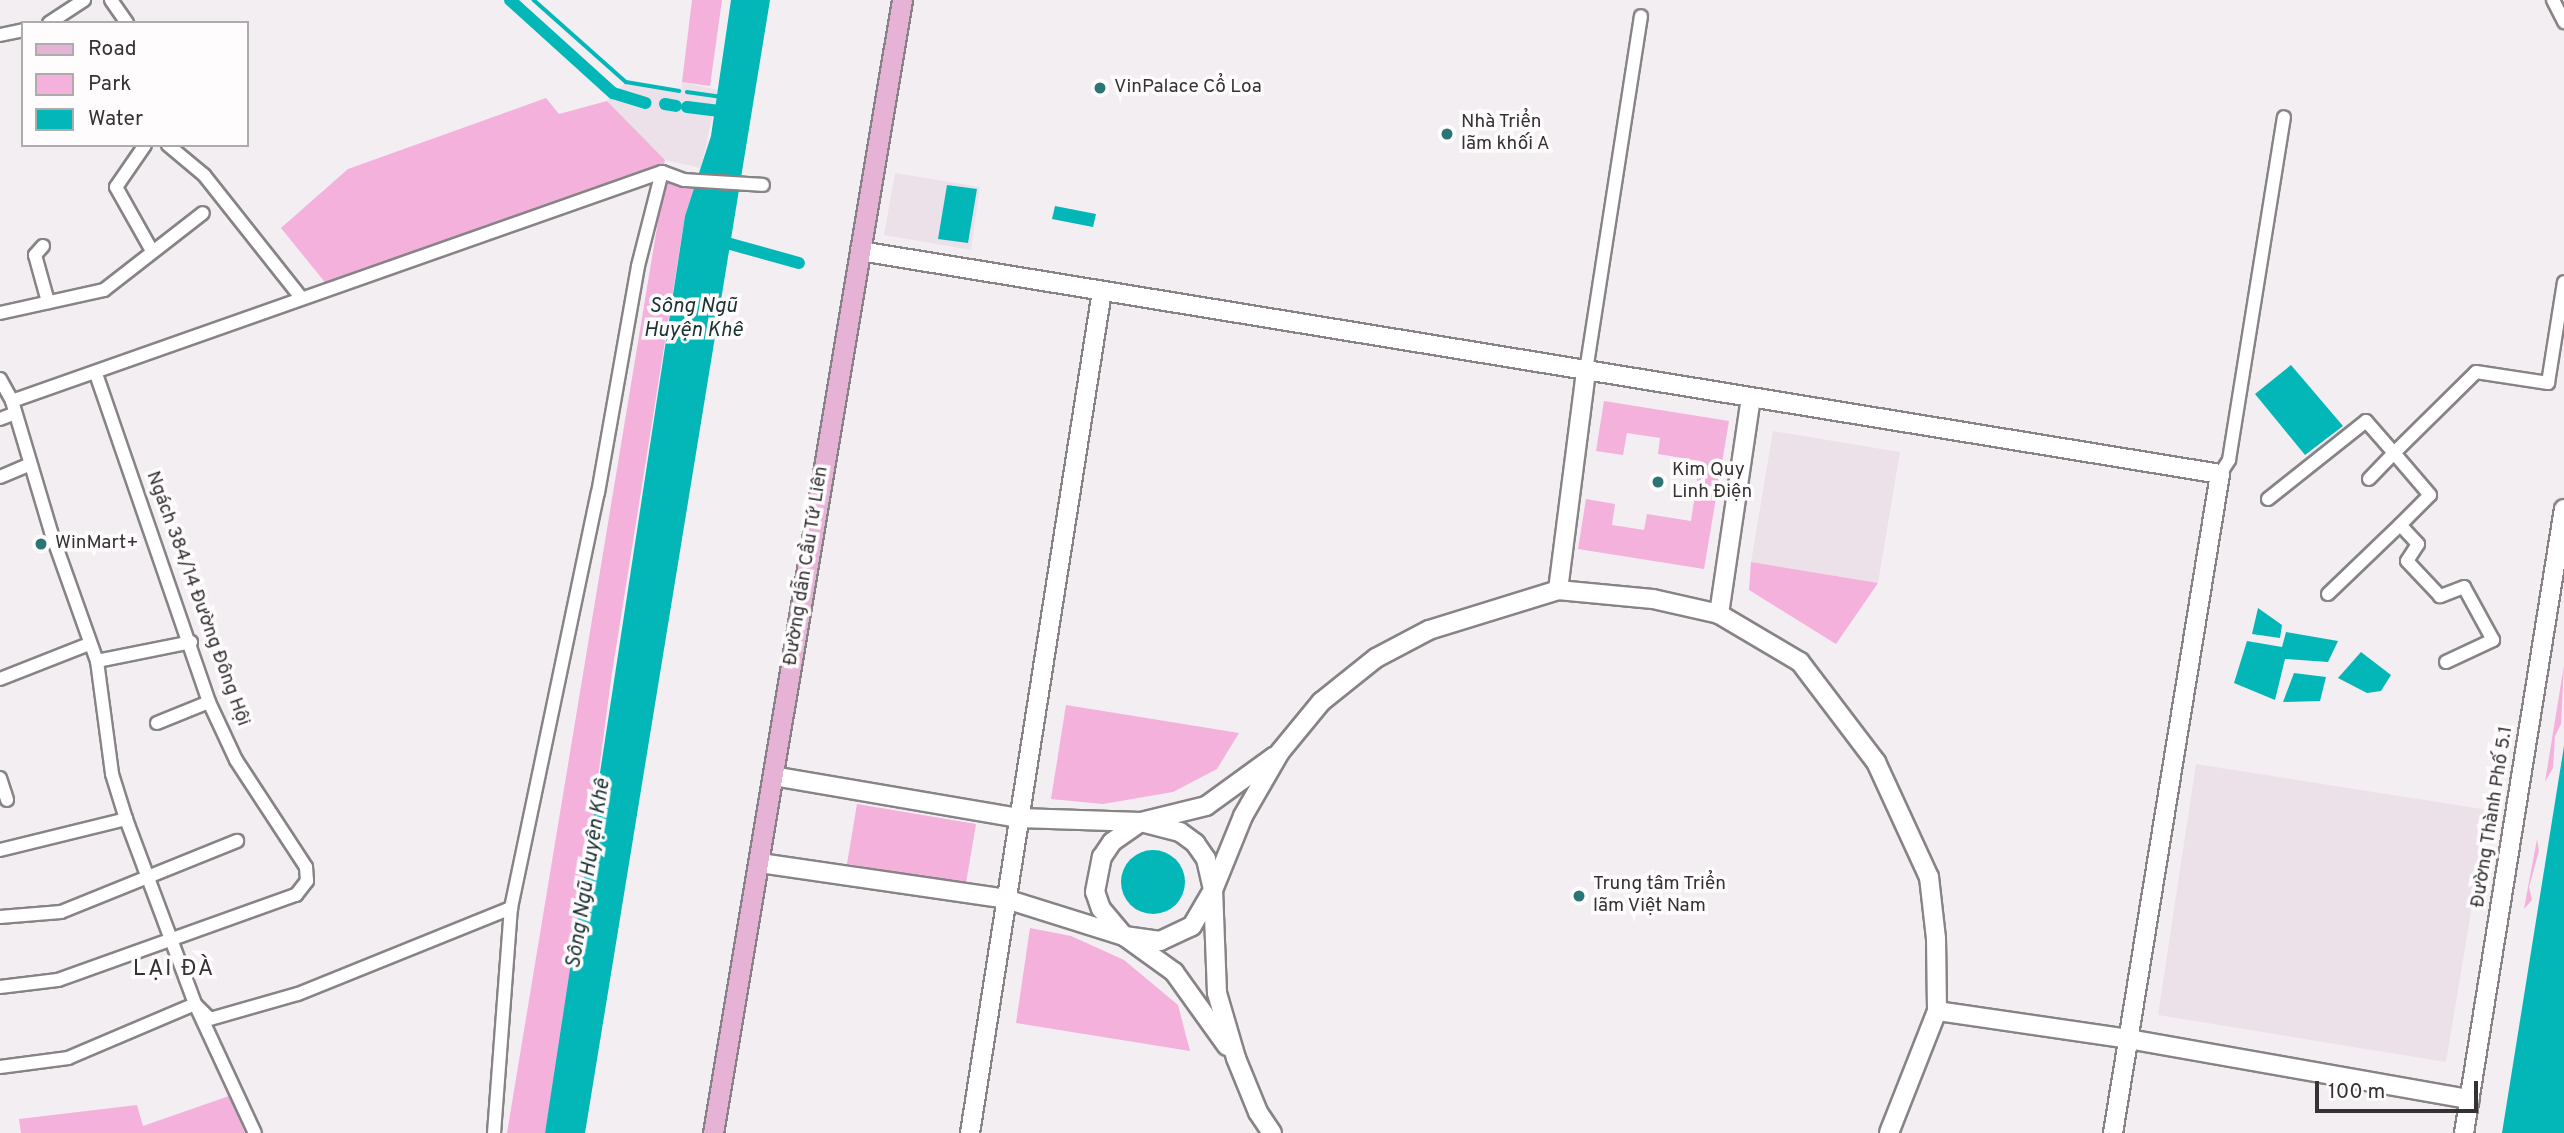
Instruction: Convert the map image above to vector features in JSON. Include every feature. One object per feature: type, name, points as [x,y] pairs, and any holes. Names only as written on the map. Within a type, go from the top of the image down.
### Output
[{"type":"main road","name":"Đường dẫn Cầu Tứ Liên","points":[[713,1133],[902,0]]},
{"type":"street","points":[[51,21],[84,0]]},
{"type":"street","points":[[111,0],[126,21]]},
{"type":"street","points":[[2553,0],[2564,22]]},
{"type":"street","points":[[1558,590],[1586,371],[1641,16]]},
{"type":"street","points":[[0,35],[21,30]]},
{"type":"street","points":[[2113,1133],[2220,474],[2229,460],[2284,117]]},
{"type":"street","points":[[144,147],[116,187],[152,251]]},
{"type":"street","points":[[170,147],[204,175],[300,296]]},
{"type":"street","points":[[494,1133],[511,908],[598,493],[638,266],[662,172]]},
{"type":"street","points":[[0,419],[13,407],[300,296],[662,172],[684,180],[763,185]]},
{"type":"street","points":[[0,313],[104,290],[203,213]]},
{"type":"street","points":[[43,246],[35,255],[48,302]]},
{"type":"street","points":[[860,251],[2220,474]]},
{"type":"street","points":[[2369,479],[2476,372],[2548,383],[2564,282]]},
{"type":"street","points":[[970,1133],[1102,291]]},
{"type":"street","name":"Ngách 384/14 Đường Đông Hội","points":[[0,987],[58,981],[172,936],[296,895],[307,881],[306,867],[236,760],[209,702],[191,642],[96,373]]},
{"type":"street","points":[[0,379],[13,407],[89,644],[97,661],[112,775],[125,820],[149,873],[195,1004],[255,1133]]},
{"type":"street","points":[[1719,614],[1751,398]]},
{"type":"street","points":[[2268,499],[2366,421],[2430,495],[2328,594]]},
{"type":"street","points":[[0,477],[30,464]]},
{"type":"street","name":"Đường Thành Phố 5.1","points":[[2464,1133],[2564,509]]},
{"type":"street","points":[[2400,525],[2418,544],[2407,561],[2440,597],[2464,587],[2493,640],[2446,662]]},
{"type":"street","points":[[760,863],[1006,899],[1124,936],[1160,941],[1177,936],[1203,912],[1243,816],[1280,752],[1321,702],[1376,658],[1429,630],[1558,590],[1653,599],[1719,614],[1800,662],[1876,762],[1929,877],[1937,1011],[1889,1133]]},
{"type":"street","points":[[97,661],[191,642]]},
{"type":"street","points":[[0,679],[89,644]]},
{"type":"street","points":[[157,723],[209,702]]},
{"type":"street","points":[[1236,1058],[1174,972],[1124,936],[1101,909],[1096,874],[1112,842],[1141,822],[1206,806],[1280,752]]},
{"type":"street","points":[[773,776],[1019,818],[1141,822],[1180,832],[1195,843],[1206,859],[1213,890],[1217,993],[1236,1058],[1258,1112],[1272,1133]]},
{"type":"street","points":[[0,778],[7,800]]},
{"type":"street","points":[[0,850],[125,820]]},
{"type":"street","points":[[0,917],[61,912],[149,873],[237,841]]},
{"type":"street","points":[[195,1004],[210,1018],[298,994],[511,908]]},
{"type":"street","points":[[0,1067],[68,1058],[195,1004]]},
{"type":"street","points":[[1937,1011],[2128,1039],[2470,1099]]},
{"type":"shaded area","points":[[626,82],[681,91],[682,82],[718,90],[701,168],[665,160],[607,101]]},
{"type":"shaded area","points":[[895,173],[980,187],[971,250],[884,235]]},
{"type":"shaded area","points":[[1773,431],[1900,452],[1878,583],[1751,562]]},
{"type":"shaded area","points":[[2196,764],[2488,810],[2446,1062],[2158,1015]]},
{"type":"green space","points":[[692,0],[722,0],[710,86],[682,82]]},
{"type":"green space","points":[[546,98],[559,114],[607,101],[665,160],[662,172],[328,286],[281,228],[348,169]]},
{"type":"green space","points":[[665,179],[694,188],[685,216],[612,673],[569,994],[545,1133],[507,1133]]},
{"type":"green space","points":[[1604,401],[1729,421],[1704,569],[1578,549],[1586,499],[1615,504],[1612,525],[1644,530],[1647,514],[1691,521],[1700,461],[1658,454],[1660,438],[1627,433],[1623,455],[1596,451]]},
{"type":"green space","points":[[1751,562],[1878,583],[1836,644],[1749,590]]},
{"type":"green space","points":[[2564,665],[2561,724],[2555,736],[2553,768],[2545,782]]},
{"type":"green space","points":[[1066,705],[1239,733],[1217,769],[1173,792],[1103,804],[1051,799]]},
{"type":"green space","points":[[857,804],[976,824],[966,883],[847,864]]},
{"type":"green space","points":[[2537,839],[2539,851],[2529,887],[2532,900],[2524,909]]},
{"type":"green space","points":[[1030,928],[1071,936],[1124,960],[1178,1005],[1190,1051],[1016,1023]]},
{"type":"green space","points":[[229,1096],[245,1133],[21,1133],[19,1119],[137,1105],[143,1126]]},
{"type":"water","name":"Sông Ngũ Huyện Khê","points":[[731,0],[770,0],[585,1133],[545,1133],[685,216],[711,136]]},
{"type":"water","points":[[947,185],[977,189],[968,243],[938,239]]},
{"type":"water","points":[[1055,206],[1096,214],[1093,227],[1052,219]]},
{"type":"water","points":[[2291,365],[2343,426],[2305,455],[2255,394]]},
{"type":"water","points":[[2258,608],[2282,625],[2280,638],[2252,634]]},
{"type":"water","points":[[2286,632],[2338,641],[2328,662],[2285,659],[2275,700],[2234,683],[2247,641],[2282,647]]},
{"type":"water","points":[[2361,652],[2391,675],[2381,691],[2367,693],[2338,678]]},
{"type":"water","points":[[2294,673],[2326,677],[2320,701],[2283,702]]},
{"type":"water","points":[[2564,746],[2564,1133],[2502,1133]]},
{"type":"water","points":[[1147,850],[1159,850],[1176,859],[1183,870],[1183,894],[1176,905],[1159,914],[1147,914],[1135,909],[1126,900],[1121,888],[1121,876],[1126,864],[1135,855]]},
{"type":"waterway","points":[[510,0],[613,93],[645,103]]},
{"type":"waterway","points":[[534,0],[626,82],[679,91]]},
{"type":"waterway","points":[[687,92],[722,97]]},
{"type":"waterway","points":[[665,104],[676,106]]},
{"type":"waterway","points":[[687,107],[728,112]]},
{"type":"waterway","points":[[716,240],[799,263]]},
{"type":"place","name":"VinPalace Cổ Loa","points":[[1100,88]]},
{"type":"place","name":"Nhà Triển lãm khối A","points":[[1447,134]]},
{"type":"place","name":"Kim Quy Linh Điện","points":[[1658,482]]},
{"type":"place","name":"WinMart+","points":[[41,544]]},
{"type":"place","name":"Trung tâm Triển lãm Việt Nam","points":[[1579,896]]},
{"type":"district","name":"LẠI ĐÀ","points":[[174,970]]}]
